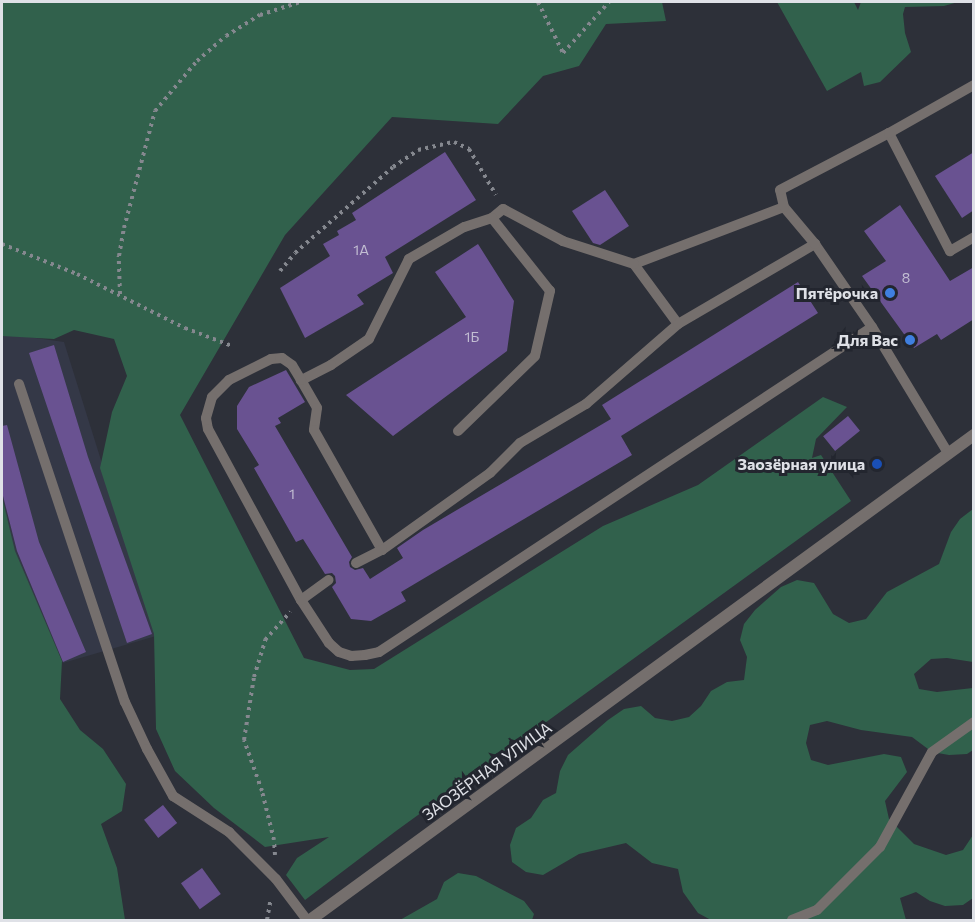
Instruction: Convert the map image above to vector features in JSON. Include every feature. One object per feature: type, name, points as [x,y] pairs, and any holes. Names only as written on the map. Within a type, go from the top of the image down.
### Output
[{"type":"street","name":"ЗАОЗЁРНАЯ УЛИЦА","points":[[309,921],[974,435]]},
{"type":"lane","points":[[948,453],[872,327],[815,244],[784,207],[780,190],[974,85]]},
{"type":"lane","points":[[889,133],[950,251],[974,237]]},
{"type":"lane","points":[[634,264],[784,207]]},
{"type":"lane","points":[[301,380],[331,365],[369,339],[409,259],[464,227],[492,218],[503,209],[562,241],[634,264],[678,324]]},
{"type":"lane","points":[[458,431],[535,356],[550,291],[492,218]]},
{"type":"lane","points":[[356,563],[382,550],[490,473],[520,443],[586,404],[678,324],[815,244]]},
{"type":"lane","points":[[382,550],[314,430],[317,408],[292,365],[282,358],[271,359],[229,380],[212,397],[206,418],[208,429],[301,600],[329,644],[339,652],[351,656],[379,652],[872,327]]},
{"type":"lane","points":[[19,384],[125,702],[147,749],[173,796],[229,832],[276,879],[309,921]]},
{"type":"lane","points":[[301,600],[328,580]]},
{"type":"lane","points":[[792,921],[817,910],[880,847],[932,752],[974,723]]},
{"type":"path","points":[[120,294],[119,256],[155,111],[196,61],[226,36],[260,15],[300,2]]},
{"type":"path","points":[[538,2],[563,53],[609,2]]},
{"type":"path","points":[[280,272],[295,253],[375,183],[418,150],[454,142],[469,149],[503,209]]},
{"type":"path","points":[[2,244],[120,294],[184,328],[232,346]]},
{"type":"path","points":[[267,921],[276,879],[274,840],[262,790],[244,740],[254,677],[265,640],[301,600]]},
{"type":"shaded area","points":[[7,334],[64,342],[156,636],[63,663],[12,549],[2,505],[2,337]]},
{"type":"green space","points":[[2,2],[662,2],[666,21],[606,24],[579,66],[543,76],[498,124],[392,117],[285,235],[180,415],[304,658],[350,670],[374,669],[603,526],[698,485],[823,397],[847,407],[816,439],[812,458],[821,455],[851,501],[396,831],[305,900],[286,875],[297,858],[329,837],[265,847],[214,808],[175,771],[156,729],[154,634],[100,468],[112,412],[127,376],[114,339],[74,330],[54,339],[2,336]]},
{"type":"green space","points":[[777,2],[854,2],[858,10],[861,2],[958,2],[944,6],[905,7],[903,14],[905,33],[911,52],[880,82],[864,86],[861,72],[827,91]]},
{"type":"green space","points":[[2,497],[15,551],[62,661],[60,699],[80,730],[103,749],[126,784],[122,811],[101,824],[117,868],[125,920],[2,920]]},
{"type":"green space","points":[[973,509],[973,662],[947,658],[931,659],[914,674],[919,689],[937,692],[973,688],[973,750],[967,754],[949,755],[932,752],[912,737],[861,730],[827,721],[810,725],[806,743],[811,760],[828,765],[884,754],[901,757],[907,772],[885,801],[889,819],[914,844],[946,855],[963,850],[973,835],[973,898],[963,905],[945,906],[930,901],[916,892],[900,898],[906,920],[711,920],[698,913],[683,892],[678,869],[652,863],[626,843],[579,854],[543,875],[526,872],[512,862],[510,845],[516,828],[531,818],[543,800],[556,793],[560,771],[568,755],[608,720],[624,709],[641,706],[655,718],[672,721],[689,717],[701,706],[711,691],[727,682],[744,680],[747,657],[740,640],[744,624],[755,610],[781,587],[797,580],[814,583],[833,614],[849,623],[866,619],[887,592],[939,564],[951,532],[960,519]]},
{"type":"green space","points":[[458,873],[476,876],[524,901],[534,914],[532,920],[400,920],[437,899],[444,882]]},
{"type":"building","points":[[445,152],[476,200],[385,257],[393,273],[357,295],[364,304],[305,338],[280,288],[330,256],[323,244],[339,235],[337,231],[356,220],[352,213]]},
{"type":"building","points":[[974,152],[974,210],[962,218],[935,176]]},
{"type":"building","points":[[605,190],[629,226],[600,245],[593,243],[572,211]]},
{"type":"building","points":[[900,205],[950,281],[974,267],[974,319],[941,340],[937,334],[914,348],[862,276],[886,261],[864,231]]},
{"type":"building","points":[[478,244],[514,301],[507,351],[393,436],[346,395],[466,317],[435,272]]},
{"type":"building","points":[[798,282],[818,313],[621,436],[632,455],[401,592],[406,601],[371,621],[351,619],[332,587],[336,583],[335,576],[332,573],[325,574],[303,539],[296,542],[254,468],[259,465],[237,429],[237,406],[249,387],[286,370],[305,402],[278,418],[281,423],[275,426],[352,557],[349,562],[350,567],[355,570],[363,568],[370,579],[403,558],[397,548],[423,530],[611,419],[602,405]]},
{"type":"building","points":[[54,345],[88,457],[152,634],[127,643],[29,353]]},
{"type":"building","points":[[848,416],[860,431],[835,451],[823,436]]},
{"type":"building","points":[[7,425],[39,542],[86,652],[63,662],[17,551],[2,492],[2,426]]},
{"type":"building","points":[[163,805],[177,823],[158,838],[144,820]]},
{"type":"building","points":[[202,868],[221,894],[200,909],[181,883]]},
{"type":"place","name":"Пятёрочка","points":[[890,293]]},
{"type":"place","name":"Для Вас","points":[[910,340]]},
{"type":"place","name":"Заозёрная улица","points":[[877,464]]}]
